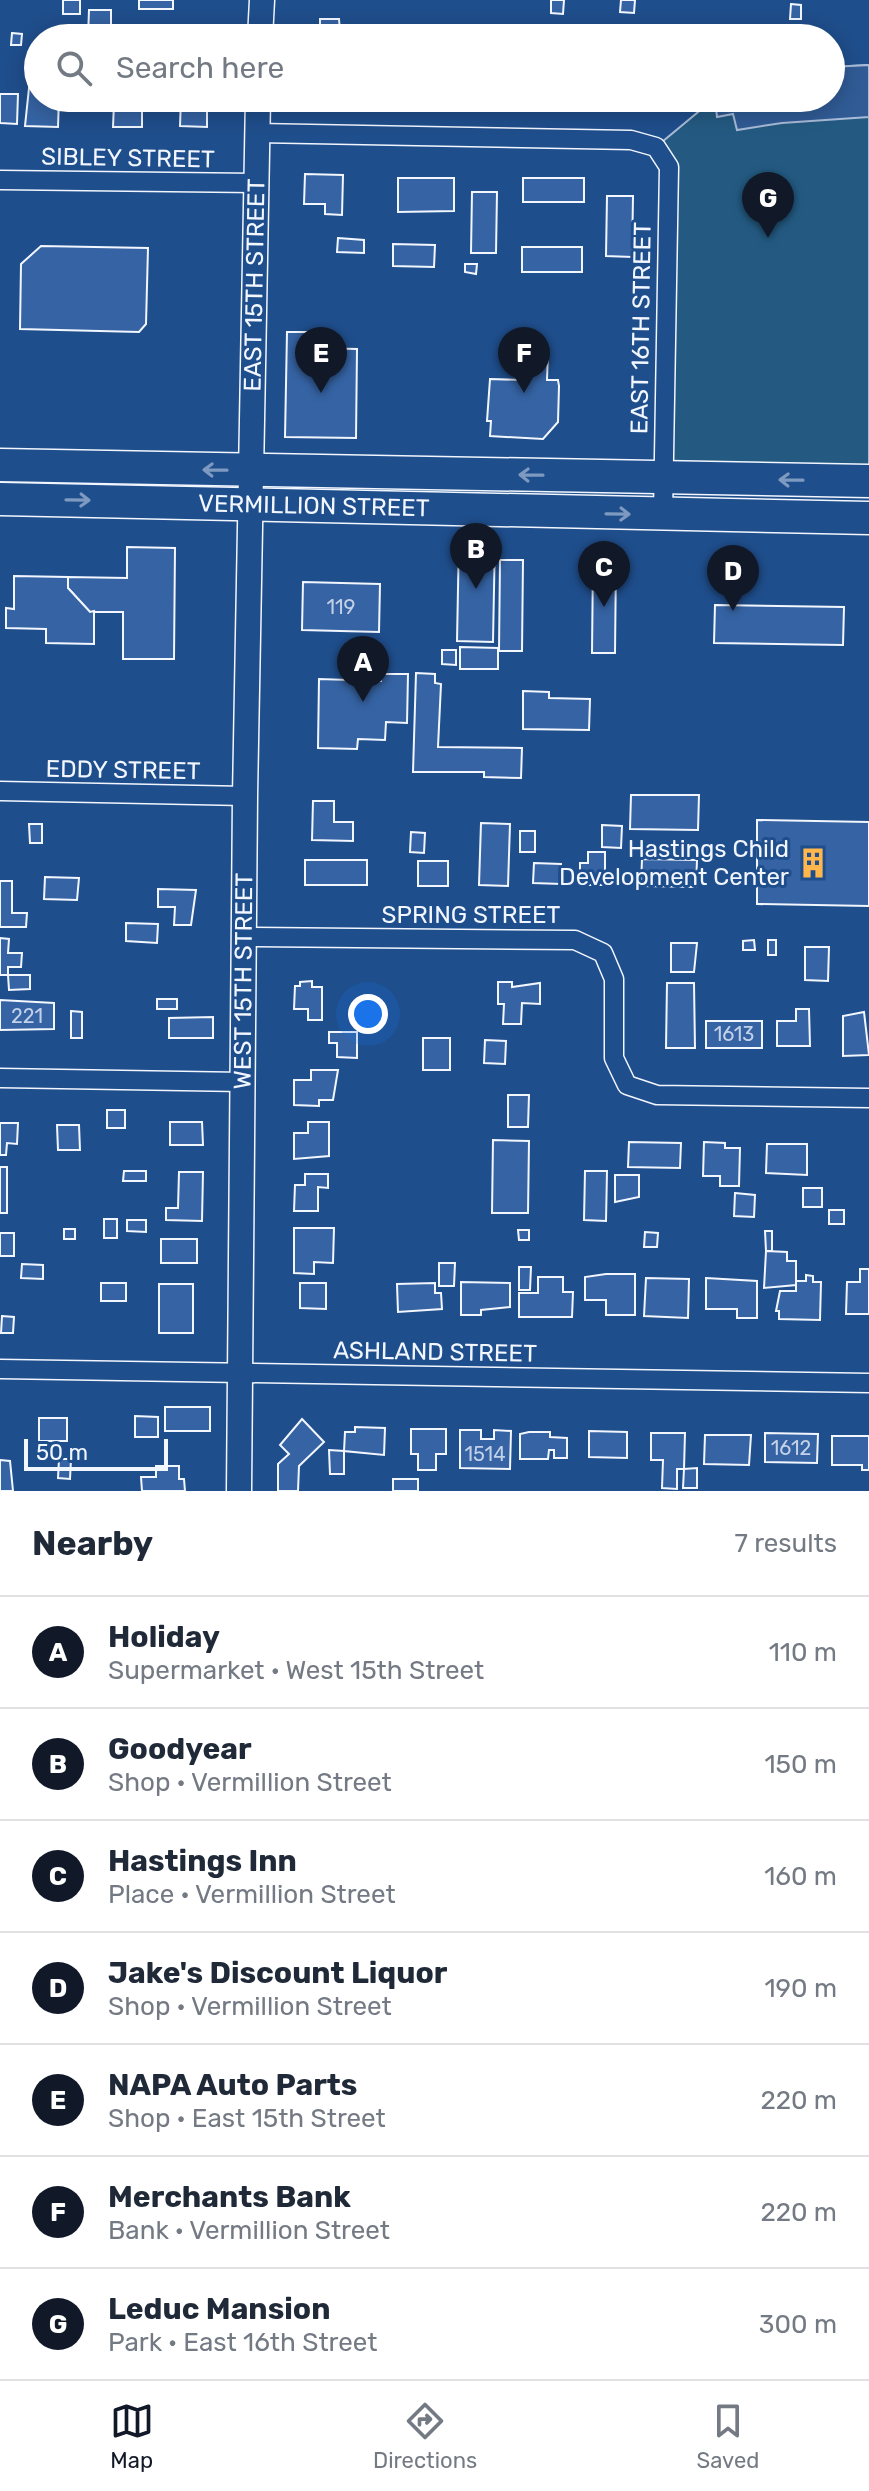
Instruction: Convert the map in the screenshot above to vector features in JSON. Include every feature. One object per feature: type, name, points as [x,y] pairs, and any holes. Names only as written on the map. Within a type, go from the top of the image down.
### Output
[{"type":"highway","name":"VERMILLION STREET","points":[[0,465],[869,481]]},
{"type":"highway","name":"VERMILLION STREET","points":[[0,499],[869,518]]},
{"type":"street","points":[[261,24],[262,0]]},
{"type":"street","name":"EAST 15TH STREET","points":[[254,471],[258,112]]},
{"type":"street","name":"EAST 16TH STREET","points":[[257,133],[631,140],[656,147],[669,167],[663,514]]},
{"type":"street","name":"SIBLEY STREET","points":[[0,180],[255,183]]},
{"type":"street","name":"WEST 15TH STREET","points":[[239,1491],[245,796],[254,471]]},
{"type":"street","name":"EDDY STREET","points":[[0,791],[245,796]]},
{"type":"street","name":"SPRING STREET","points":[[244,937],[575,940],[603,953],[614,979],[614,1058],[627,1085],[657,1095],[869,1098]]},
{"type":"street","points":[[0,1078],[243,1082]]},
{"type":"street","name":"ASHLAND STREET","points":[[0,1369],[869,1383]]},
{"type":"shaded area","points":[[869,65],[869,481],[662,477],[669,167],[656,147],[698,112],[845,112],[845,66]]},
{"type":"shaded area","points":[[869,65],[869,117],[782,123],[737,130],[733,114],[717,117],[716,112],[845,112],[845,66]]},
{"type":"building","points":[[63,0],[80,0],[80,14],[63,14]]},
{"type":"building","points":[[139,0],[173,0],[173,9],[139,9]]},
{"type":"building","points":[[551,0],[564,0],[563,14],[551,13]]},
{"type":"building","points":[[621,0],[635,0],[634,13],[620,12]]},
{"type":"building","points":[[791,4],[801,5],[801,19],[790,19]]},
{"type":"building","points":[[89,10],[111,10],[111,24],[88,24]]},
{"type":"building","points":[[320,19],[339,19],[339,24],[320,24]]},
{"type":"building","points":[[12,33],[22,34],[21,45],[11,45]]},
{"type":"building","points":[[0,94],[18,94],[17,124],[0,123]]},
{"type":"building","points":[[26,112],[59,112],[58,127],[25,126]]},
{"type":"building","points":[[114,112],[142,112],[142,127],[113,127]]},
{"type":"building","points":[[180,112],[207,112],[207,127],[180,126]]},
{"type":"building","points":[[305,174],[343,175],[342,215],[325,214],[325,204],[304,204]]},
{"type":"building","points":[[398,178],[454,178],[454,211],[398,212]]},
{"type":"building","points":[[523,178],[584,178],[584,202],[523,202]]},
{"type":"building","points":[[472,192],[497,192],[496,253],[471,253]]},
{"type":"building","points":[[607,196],[633,196],[632,257],[606,256]]},
{"type":"building","points":[[338,238],[364,240],[364,253],[337,252]]},
{"type":"building","points":[[393,244],[435,245],[434,267],[393,266]]},
{"type":"building","points":[[41,246],[148,248],[146,324],[139,332],[20,329],[21,264]]},
{"type":"building","points":[[522,247],[582,247],[582,272],[522,272]]},
{"type":"building","points":[[465,264],[477,264],[476,274],[465,272]]},
{"type":"building","points":[[287,332],[313,332],[313,348],[357,349],[356,438],[285,437]]},
{"type":"building","points":[[523,351],[548,352],[547,380],[558,380],[559,386],[558,422],[543,439],[490,436],[491,421],[487,421],[490,379],[522,380]]},
{"type":"building","points":[[459,537],[495,537],[493,642],[457,641]]},
{"type":"building","points":[[127,547],[175,548],[174,659],[123,659],[123,612],[90,612],[68,588],[68,577],[127,578]]},
{"type":"building","points":[[500,560],[523,560],[522,651],[499,651]]},
{"type":"building","points":[[593,560],[616,561],[615,653],[592,653]]},
{"type":"building","points":[[14,576],[68,577],[68,588],[90,612],[94,611],[94,644],[46,643],[46,629],[6,628],[6,608],[14,609]]},
{"type":"building","points":[[303,582],[380,584],[379,632],[302,630]]},
{"type":"building","points":[[715,605],[844,607],[843,645],[714,643]]},
{"type":"building","points":[[460,647],[498,648],[498,669],[460,669]]},
{"type":"building","points":[[442,650],[456,650],[456,665],[442,664]]},
{"type":"building","points":[[416,673],[435,674],[435,683],[441,684],[438,747],[522,748],[521,778],[484,777],[484,772],[413,772]]},
{"type":"building","points":[[381,674],[408,674],[407,723],[386,722],[385,740],[358,739],[357,749],[318,748],[319,679],[381,681]]},
{"type":"building","points":[[523,691],[549,692],[549,698],[590,699],[589,730],[523,729]]},
{"type":"building","points":[[631,795],[699,795],[698,830],[630,829]]},
{"type":"building","points":[[313,801],[334,801],[334,822],[353,822],[353,841],[312,840]]},
{"type":"building","name":"Hastings Child Development Center","points":[[757,820],[869,822],[869,906],[757,904]]},
{"type":"building","points":[[481,823],[510,824],[508,886],[479,885]]},
{"type":"building","points":[[29,824],[42,824],[42,843],[30,843]]},
{"type":"building","points":[[602,825],[622,826],[621,848],[602,847]]},
{"type":"building","points":[[520,831],[535,831],[535,852],[520,852]]},
{"type":"building","points":[[411,832],[425,833],[424,853],[410,852]]},
{"type":"building","points":[[588,852],[605,852],[605,885],[580,885],[580,863],[588,863]]},
{"type":"building","points":[[642,859],[697,860],[696,887],[641,886]]},
{"type":"building","points":[[305,860],[367,860],[367,885],[305,885]]},
{"type":"building","points":[[418,861],[448,861],[448,886],[418,886]]},
{"type":"building","points":[[534,863],[561,864],[561,884],[533,883]]},
{"type":"building","points":[[45,877],[79,878],[77,900],[44,899]]},
{"type":"building","points":[[0,881],[12,881],[12,913],[27,913],[26,927],[0,927]]},
{"type":"building","points":[[158,889],[196,890],[191,925],[174,925],[175,907],[158,907]]},
{"type":"building","points":[[126,923],[158,924],[157,943],[126,941]]},
{"type":"building","points":[[0,938],[9,939],[8,953],[22,953],[21,967],[8,967],[8,975],[0,975]]},
{"type":"building","points":[[754,940],[755,950],[743,950],[743,941]]},
{"type":"building","points":[[768,940],[776,940],[776,955],[768,955]]},
{"type":"building","points":[[671,943],[697,943],[694,972],[671,972]]},
{"type":"building","points":[[805,947],[829,947],[828,981],[805,980]]},
{"type":"building","points":[[8,975],[30,975],[30,989],[9,990]]},
{"type":"building","points":[[312,981],[312,987],[322,987],[322,1020],[308,1020],[308,1009],[294,1009],[295,986],[300,986],[300,982]]},
{"type":"building","points":[[498,982],[512,982],[512,987],[540,983],[540,1004],[522,1003],[521,1024],[503,1024],[504,1004],[498,1004]]},
{"type":"building","points":[[667,983],[694,983],[695,1048],[666,1048]]},
{"type":"building","points":[[157,999],[177,999],[177,1009],[157,1009]]},
{"type":"building","points":[[0,1000],[54,1003],[54,1029],[0,1030]]},
{"type":"building","points":[[796,1009],[809,1009],[810,1046],[777,1046],[777,1021],[796,1021]]},
{"type":"building","points":[[71,1011],[82,1012],[82,1038],[71,1038]]},
{"type":"building","points":[[864,1012],[869,1055],[843,1056],[843,1016]]},
{"type":"building","points":[[213,1017],[213,1038],[169,1038],[169,1018]]},
{"type":"building","points":[[706,1021],[762,1021],[762,1048],[706,1048]]},
{"type":"building","points":[[329,1032],[357,1032],[357,1058],[337,1057],[337,1043],[329,1043]]},
{"type":"building","points":[[423,1038],[450,1038],[450,1070],[423,1070]]},
{"type":"building","points":[[485,1040],[506,1041],[505,1064],[484,1063]]},
{"type":"building","points":[[311,1070],[338,1070],[333,1100],[319,1100],[319,1106],[294,1105],[294,1080],[311,1080]]},
{"type":"building","points":[[508,1095],[529,1095],[528,1127],[508,1127]]},
{"type":"building","points":[[107,1110],[125,1110],[125,1128],[107,1128]]},
{"type":"building","points":[[170,1122],[202,1122],[203,1145],[170,1145]]},
{"type":"building","points":[[308,1122],[329,1122],[329,1156],[294,1159],[294,1133],[308,1133]]},
{"type":"building","points":[[0,1123],[18,1123],[17,1144],[7,1143],[6,1155],[0,1155]]},
{"type":"building","points":[[57,1125],[79,1125],[80,1150],[58,1150]]},
{"type":"building","points":[[493,1140],[529,1141],[528,1213],[492,1213]]},
{"type":"building","points":[[629,1142],[681,1143],[680,1168],[628,1167]]},
{"type":"building","points":[[704,1142],[725,1143],[725,1148],[740,1148],[739,1186],[720,1186],[720,1176],[703,1176]]},
{"type":"building","points":[[767,1144],[807,1144],[807,1175],[766,1173]]},
{"type":"building","points":[[0,1167],[7,1167],[7,1213],[0,1213]]},
{"type":"building","points":[[124,1171],[146,1171],[146,1181],[123,1181]]},
{"type":"building","points":[[585,1171],[607,1171],[606,1221],[584,1220]]},
{"type":"building","points":[[179,1172],[203,1172],[202,1221],[166,1220],[166,1208],[178,1208]]},
{"type":"building","points":[[305,1174],[328,1174],[328,1188],[318,1187],[318,1211],[294,1211],[295,1185],[305,1185]]},
{"type":"building","points":[[615,1175],[639,1175],[639,1197],[615,1202]]},
{"type":"building","points":[[803,1188],[822,1188],[822,1207],[803,1207]]},
{"type":"building","points":[[735,1193],[755,1195],[754,1217],[734,1216]]},
{"type":"building","points":[[829,1210],[844,1210],[844,1224],[829,1224]]},
{"type":"building","points":[[104,1219],[117,1219],[117,1238],[104,1238]]},
{"type":"building","points":[[127,1220],[146,1220],[146,1232],[127,1231]]},
{"type":"building","points":[[294,1228],[334,1228],[333,1263],[314,1262],[314,1274],[294,1273]]},
{"type":"building","points":[[64,1229],[75,1229],[75,1239],[64,1239]]},
{"type":"building","points":[[518,1230],[529,1230],[529,1240],[519,1240]]},
{"type":"building","points":[[765,1231],[772,1231],[772,1251],[766,1251]]},
{"type":"building","points":[[645,1232],[658,1233],[657,1247],[644,1247]]},
{"type":"building","points":[[0,1233],[14,1233],[14,1256],[0,1256]]},
{"type":"building","points":[[161,1239],[197,1239],[197,1263],[161,1263]]},
{"type":"building","points":[[766,1251],[787,1252],[787,1261],[796,1261],[796,1285],[764,1288]]},
{"type":"building","points":[[439,1263],[455,1263],[454,1286],[439,1286]]},
{"type":"building","points":[[22,1264],[43,1265],[43,1279],[21,1278]]},
{"type":"building","points":[[519,1267],[531,1267],[530,1290],[519,1290]]},
{"type":"building","points":[[860,1269],[869,1269],[869,1314],[846,1314],[847,1282],[860,1282]]},
{"type":"building","points":[[635,1274],[635,1315],[606,1315],[606,1300],[585,1300],[585,1277]]},
{"type":"building","points":[[806,1275],[813,1276],[813,1282],[821,1282],[820,1320],[779,1319],[779,1311],[776,1311],[780,1291],[796,1291],[796,1281],[806,1281]]},
{"type":"building","points":[[538,1277],[563,1277],[563,1292],[573,1292],[572,1317],[519,1317],[519,1293],[538,1293]]},
{"type":"building","points":[[646,1278],[689,1279],[688,1318],[644,1316]]},
{"type":"building","points":[[706,1278],[757,1281],[757,1318],[737,1318],[737,1309],[706,1309]]},
{"type":"building","points":[[461,1282],[510,1283],[510,1307],[481,1310],[481,1315],[461,1315]]},
{"type":"building","points":[[101,1283],[126,1283],[126,1301],[101,1301]]},
{"type":"building","points":[[300,1283],[326,1283],[326,1309],[300,1308]]},
{"type":"building","points":[[435,1283],[435,1293],[441,1293],[442,1309],[398,1312],[397,1284]]},
{"type":"building","points":[[159,1284],[193,1284],[193,1333],[159,1333]]},
{"type":"building","points":[[2,1316],[14,1317],[13,1333],[1,1333]]},
{"type":"building","points":[[165,1407],[210,1407],[210,1431],[165,1431]]},
{"type":"building","points":[[135,1416],[158,1417],[158,1437],[135,1437]]},
{"type":"building","points":[[39,1418],[67,1418],[67,1441],[39,1441]]},
{"type":"building","points":[[302,1419],[324,1442],[299,1466],[298,1491],[278,1491],[278,1464],[289,1454],[280,1445]]},
{"type":"building","points":[[355,1427],[385,1428],[384,1455],[344,1451],[345,1432],[355,1432]]},
{"type":"building","points":[[411,1429],[446,1429],[446,1454],[436,1454],[436,1470],[418,1470],[418,1454],[411,1454]]},
{"type":"building","points":[[460,1430],[481,1430],[481,1439],[494,1439],[494,1430],[511,1431],[510,1469],[460,1468]]},
{"type":"building","points":[[589,1431],[627,1432],[627,1458],[589,1457]]},
{"type":"building","points":[[550,1432],[550,1437],[567,1438],[567,1458],[554,1458],[554,1450],[549,1450],[548,1459],[520,1459],[520,1434]]},
{"type":"building","points":[[651,1433],[685,1433],[684,1469],[677,1469],[677,1489],[662,1488],[663,1460],[651,1460]]},
{"type":"building","points":[[765,1433],[818,1434],[817,1463],[765,1462]]},
{"type":"building","points":[[705,1435],[751,1435],[749,1465],[704,1464]]},
{"type":"building","points":[[832,1436],[869,1436],[869,1470],[862,1470],[862,1465],[832,1465]]},
{"type":"building","points":[[329,1450],[344,1451],[344,1474],[330,1474]]},
{"type":"building","points":[[59,1459],[71,1459],[70,1479],[58,1478]]},
{"type":"building","points":[[0,1460],[10,1461],[13,1491],[0,1491]]},
{"type":"building","points":[[156,1466],[179,1466],[179,1479],[184,1479],[185,1491],[142,1491],[141,1477],[156,1477]]},
{"type":"building","points":[[697,1468],[697,1488],[683,1488],[684,1469]]},
{"type":"building","points":[[393,1479],[418,1479],[418,1491],[393,1491]]},
{"type":"place","name":"Leduc Mansion","points":[[768,238]]},
{"type":"place","name":"NAPA Auto Parts","points":[[321,393]]},
{"type":"place","name":"Merchants Bank","points":[[524,393]]},
{"type":"place","name":"Goodyear","points":[[476,589]]},
{"type":"place","name":"Hastings Inn","points":[[604,607]]},
{"type":"place","name":"Jake's Discount Liquor","points":[[733,611]]},
{"type":"place","name":"Holiday","points":[[363,702]]},
{"type":"place","name":"Hastings Child Development Center","points":[[813,863]]}]
